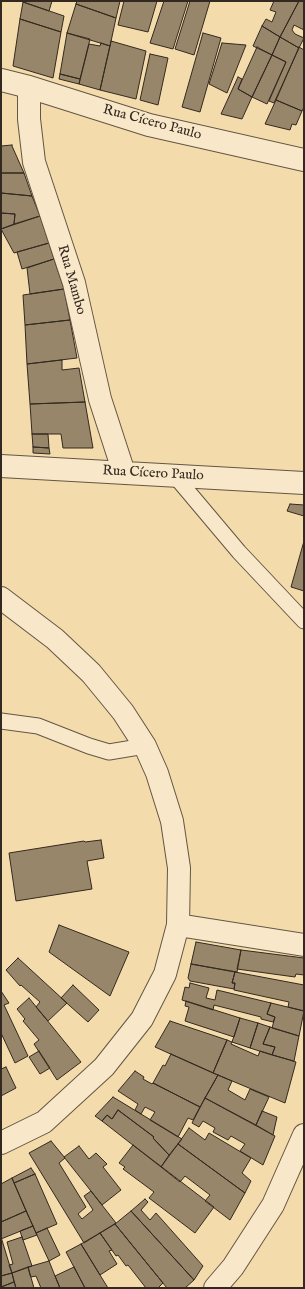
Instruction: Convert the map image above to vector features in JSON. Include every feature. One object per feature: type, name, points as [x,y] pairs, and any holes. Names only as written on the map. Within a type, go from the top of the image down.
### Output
[{"type":"street","name":"Rua Cícero Paulo","points":[[1,80],[29,87],[150,125],[304,160]]},
{"type":"street","name":"Rua Mambo","points":[[29,87],[29,119],[34,162],[74,284],[100,399],[124,473]]},
{"type":"street","name":"Rua Cícero Paulo","points":[[1,466],[304,483]]},
{"type":"street","points":[[1,598],[55,639],[91,673],[123,712],[145,746],[157,773],[172,821],[179,868],[178,924],[165,974],[142,1019],[104,1068],[44,1122],[1,1143]]},
{"type":"street","points":[[178,924],[304,945]]},
{"type":"street","points":[[215,1288],[233,1268],[273,1205],[304,1135]]},
{"type":"lane","points":[[175,476],[239,552],[304,621]]},
{"type":"lane","points":[[1,721],[38,726],[89,746],[109,752],[145,746]]},
{"type":"building","points":[[23,1],[52,1],[49,11]]},
{"type":"building","points":[[77,1],[120,1],[116,18],[76,4]]},
{"type":"building","points":[[124,1],[157,1],[148,32],[118,25]]},
{"type":"building","points":[[164,1],[188,1],[173,49],[150,43]]},
{"type":"building","points":[[190,1],[210,1],[194,55],[175,49]]},
{"type":"building","points":[[274,1],[299,1],[280,37],[262,26],[266,19],[272,22],[276,12],[270,10]]},
{"type":"building","points":[[299,1],[304,1],[304,30],[294,25],[292,30],[295,34],[304,38],[299,48],[280,37]]},
{"type":"building","points":[[23,2],[64,16],[61,32],[20,19]]},
{"type":"building","points":[[76,4],[116,18],[110,46],[67,33]]},
{"type":"building","points":[[20,19],[61,32],[53,78],[13,66]]},
{"type":"building","points":[[262,26],[280,37],[272,55],[253,46]]},
{"type":"building","points":[[67,33],[90,39],[80,79],[60,74]]},
{"type":"building","points":[[203,33],[221,38],[200,112],[182,107]]},
{"type":"building","points":[[280,37],[299,48],[274,103],[269,101],[286,62],[272,55]]},
{"type":"building","points":[[111,41],[146,51],[136,99],[100,90]]},
{"type":"building","points":[[101,43],[110,46],[100,90],[79,84],[89,44],[100,46]]},
{"type":"building","points":[[222,43],[246,45],[227,93],[209,84]]},
{"type":"building","points":[[257,47],[272,55],[252,97],[238,89]]},
{"type":"building","points":[[299,47],[304,50],[304,107],[302,111],[276,100]]},
{"type":"building","points":[[150,54],[168,58],[158,105],[140,100]]},
{"type":"building","points":[[272,55],[286,62],[267,104],[252,97]]},
{"type":"building","points":[[60,74],[80,79],[79,84],[59,79]]},
{"type":"building","points":[[238,77],[242,79],[238,89],[252,97],[242,119],[221,114]]},
{"type":"building","points":[[276,100],[302,111],[296,125],[292,124],[290,130],[265,124]]},
{"type":"building","points":[[12,145],[24,173],[1,173],[1,146]]},
{"type":"building","points":[[1,173],[24,173],[32,196],[1,193]]},
{"type":"building","points":[[1,193],[32,196],[40,216],[14,224],[15,214],[1,213]]},
{"type":"building","points":[[1,213],[15,214],[14,224],[1,229]]},
{"type":"building","points":[[40,216],[49,243],[14,253],[1,229]]},
{"type":"building","points":[[49,243],[54,259],[22,269],[17,252]]},
{"type":"building","points":[[54,259],[64,289],[30,294],[27,268]]},
{"type":"building","points":[[64,289],[70,320],[25,325],[23,295]]},
{"type":"building","points":[[70,320],[77,358],[27,364],[25,325]]},
{"type":"building","points":[[62,360],[62,370],[79,368],[85,402],[30,404],[27,364]]},
{"type":"building","points":[[85,402],[93,448],[63,448],[61,434],[32,434],[30,404]]},
{"type":"building","points":[[32,434],[48,434],[49,448],[33,447]]},
{"type":"building","points":[[33,447],[49,448],[50,454],[33,453]]},
{"type":"building","points":[[290,504],[304,505],[304,516],[287,511]]},
{"type":"building","points":[[304,541],[304,591],[291,587]]},
{"type":"building","points":[[101,840],[104,858],[87,861],[92,889],[16,901],[9,853],[84,841]]},
{"type":"building","points":[[59,925],[129,952],[110,996],[49,952]]},
{"type":"building","points":[[196,942],[241,950],[237,972],[191,964]]},
{"type":"building","points":[[241,950],[304,958],[304,975],[296,974],[295,977],[237,969]]},
{"type":"building","points":[[18,958],[67,1003],[48,1021],[36,1007],[40,1002],[21,985],[20,986],[6,970]]},
{"type":"building","points":[[191,964],[235,972],[232,983],[235,983],[234,989],[190,981],[188,978]]},
{"type":"building","points":[[235,972],[304,985],[304,1011],[288,1007],[289,1002],[234,990],[235,983],[232,983]]},
{"type":"building","points":[[190,983],[209,988],[206,998],[215,1000],[217,990],[271,1003],[267,1014],[275,1017],[273,1022],[261,1019],[261,1017],[214,1005],[213,1010],[182,1000],[185,987],[189,988]]},
{"type":"building","points":[[73,985],[99,1010],[88,1022],[61,998]]},
{"type":"building","points":[[1,991],[9,1003],[4,1005],[28,1056],[15,1063],[1,1033]]},
{"type":"building","points":[[29,998],[81,1062],[57,1080],[34,1044],[39,1040],[23,1021],[25,1019],[17,1009]]},
{"type":"building","points":[[186,1001],[240,1018],[234,1037],[185,1021],[189,1007],[185,1006]]},
{"type":"building","points":[[271,1003],[304,1011],[299,1036],[272,1028],[275,1017],[267,1014]]},
{"type":"building","points":[[240,1018],[258,1023],[250,1048],[232,1042]]},
{"type":"building","points":[[170,1021],[227,1040],[213,1073],[155,1047]]},
{"type":"building","points":[[258,1023],[270,1027],[263,1044],[275,1047],[272,1055],[250,1048]]},
{"type":"building","points":[[270,1027],[299,1036],[294,1061],[272,1055],[275,1047],[263,1044]]},
{"type":"building","points":[[227,1040],[232,1042],[231,1044],[258,1056],[260,1051],[296,1062],[285,1103],[213,1073]]},
{"type":"building","points":[[39,1051],[50,1068],[40,1074],[29,1057]]},
{"type":"building","points":[[171,1054],[218,1075],[200,1107],[153,1083],[163,1065],[165,1066]]},
{"type":"building","points":[[6,1067],[16,1088],[1,1096],[1,1069]]},
{"type":"building","points":[[135,1071],[144,1077],[143,1079],[152,1084],[153,1083],[200,1107],[193,1120],[188,1118],[178,1137],[150,1120],[155,1112],[145,1107],[141,1114],[135,1110],[138,1104],[118,1091]]},
{"type":"building","points":[[218,1075],[232,1081],[228,1090],[245,1100],[250,1089],[269,1097],[256,1125],[205,1098]]},
{"type":"building","points":[[113,1097],[182,1139],[169,1155],[153,1138],[154,1137],[118,1110],[112,1119],[107,1115],[102,1121],[95,1116]]},
{"type":"building","points":[[205,1098],[275,1136],[263,1165],[240,1151],[245,1144],[231,1136],[228,1140],[213,1132],[215,1128],[203,1121],[199,1127],[192,1123]]},
{"type":"building","points":[[118,1110],[154,1137],[153,1138],[169,1155],[161,1167],[102,1121],[107,1115],[112,1119]]},
{"type":"building","points":[[262,1111],[277,1117],[273,1135],[256,1125]]},
{"type":"building","points":[[189,1128],[205,1140],[209,1133],[251,1158],[242,1173],[251,1181],[245,1193],[178,1144]]},
{"type":"building","points":[[51,1141],[65,1158],[59,1163],[86,1207],[78,1214],[82,1219],[93,1210],[84,1196],[91,1191],[116,1223],[84,1243],[29,1153]]},
{"type":"building","points":[[178,1144],[245,1193],[230,1220],[205,1201],[210,1195],[185,1176],[180,1182],[161,1167]]},
{"type":"building","points":[[133,1145],[214,1207],[195,1233],[149,1198],[154,1192],[123,1169],[125,1167],[119,1163]]},
{"type":"building","points":[[79,1146],[89,1159],[96,1153],[107,1164],[103,1167],[121,1190],[102,1205],[64,1157]]},
{"type":"building","points":[[31,1168],[35,1174],[14,1183],[12,1178]]},
{"type":"building","points":[[35,1174],[57,1224],[36,1233],[14,1183]]},
{"type":"building","points":[[12,1178],[26,1211],[1,1222],[1,1184]]},
{"type":"building","points":[[145,1199],[148,1202],[141,1210],[150,1220],[156,1213],[203,1266],[194,1280],[131,1211]]},
{"type":"building","points":[[26,1211],[33,1226],[1,1239],[1,1222]]},
{"type":"building","points":[[131,1211],[194,1280],[185,1288],[167,1288],[115,1224]]},
{"type":"building","points":[[115,1224],[163,1283],[158,1288],[146,1288],[128,1265],[126,1266],[118,1255],[116,1256],[100,1233]]},
{"type":"building","points":[[33,1226],[37,1235],[23,1240],[20,1231]]},
{"type":"building","points":[[47,1228],[60,1255],[49,1261],[36,1233]]},
{"type":"building","points":[[100,1233],[112,1250],[109,1251],[117,1264],[100,1275],[81,1244]]},
{"type":"building","points":[[1,1237],[12,1273],[1,1276]]},
{"type":"building","points":[[22,1237],[32,1266],[12,1273],[9,1265],[13,1264],[7,1242]]},
{"type":"building","points":[[81,1244],[108,1288],[85,1288],[66,1252]]},
{"type":"building","points":[[49,1261],[60,1288],[41,1288],[36,1276],[31,1277],[30,1275],[28,1267]]},
{"type":"building","points":[[28,1267],[34,1288],[16,1288],[12,1273]]},
{"type":"building","points":[[74,1267],[85,1288],[60,1288],[55,1276]]},
{"type":"building","points":[[12,1273],[14,1282],[1,1287],[1,1276]]},
{"type":"building","points":[[14,1282],[16,1288],[1,1288],[1,1287]]}]
